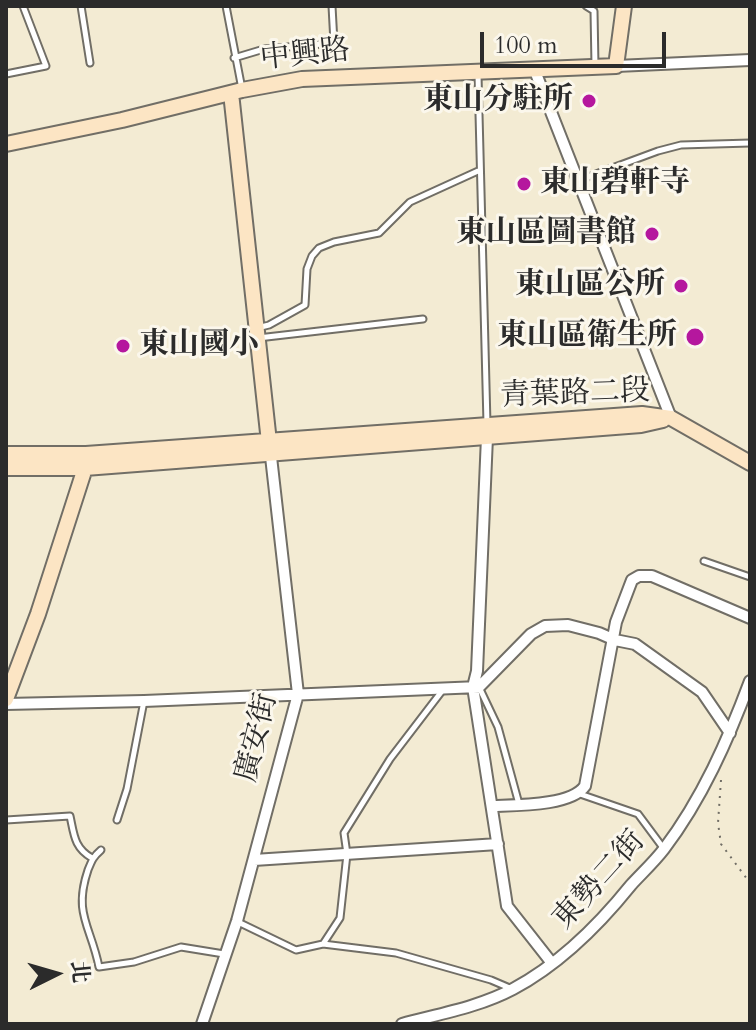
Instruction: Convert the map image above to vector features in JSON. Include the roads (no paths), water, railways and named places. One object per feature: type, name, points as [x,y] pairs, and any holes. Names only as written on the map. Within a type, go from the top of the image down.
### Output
[{"type":"street","points":[[624,6],[616,66],[750,60]]},
{"type":"street","name":"中興路","points":[[6,144],[316,77],[616,66]]},
{"type":"street","points":[[535,71],[671,418],[750,463]]},
{"type":"street","name":"廣安街","points":[[202,1024],[237,921],[298,694],[256,333],[236,92]]},
{"type":"street","name":"青葉路二段","points":[[6,468],[487,431],[642,414],[671,418]]},
{"type":"street","points":[[487,431],[476,687],[507,906],[551,962]]},
{"type":"street","name":"青葉路二段","points":[[6,454],[85,461]]},
{"type":"street","points":[[85,461],[38,614],[6,701],[144,701],[476,687],[531,634],[558,623],[635,644],[702,692],[712,711],[730,733]]},
{"type":"street","points":[[493,806],[563,799],[580,794],[585,786],[616,622],[632,580],[639,576],[652,576],[750,618]]},
{"type":"street","name":"東勢二街","points":[[402,1024],[513,989],[569,952],[609,913],[664,849],[694,804],[730,733],[750,681]]},
{"type":"street","points":[[254,860],[498,844]]},
{"type":"lane","points":[[6,74],[46,66],[23,6]]},
{"type":"lane","points":[[81,6],[90,63]]},
{"type":"lane","points":[[226,6],[236,92]]},
{"type":"lane","points":[[234,58],[264,49],[334,43],[332,6]]},
{"type":"lane","points":[[586,6],[594,11],[595,67]]},
{"type":"lane","points":[[478,73],[478,171],[487,431]]},
{"type":"lane","points":[[577,181],[681,145],[750,143]]},
{"type":"lane","points":[[256,333],[305,305],[307,269],[319,248],[379,233],[410,202],[478,171]]},
{"type":"lane","points":[[256,333],[423,319]]},
{"type":"lane","points":[[704,561],[750,577]]},
{"type":"lane","points":[[476,687],[498,727],[519,805]]},
{"type":"lane","points":[[323,944],[340,918],[347,854],[344,833],[390,759],[443,690]]},
{"type":"lane","points":[[117,820],[127,789],[144,701]]},
{"type":"lane","points":[[580,794],[638,814],[664,849]]},
{"type":"lane","points":[[6,820],[70,816],[81,852],[92,858]]},
{"type":"lane","points":[[101,850],[92,858],[82,884],[81,908],[99,967],[134,962],[181,947],[224,954]]},
{"type":"lane","points":[[237,921],[296,950],[323,944],[396,953],[513,989]]},
{"type":"place","name":"東山分駐所","points":[[589,101]]},
{"type":"place","name":"東山碧軒寺","points":[[524,184]]},
{"type":"place","name":"東山區圖書館","points":[[652,234]]},
{"type":"place","name":"東山區公所","points":[[681,286]]},
{"type":"place","name":"東山區衛生所","points":[[695,337]]},
{"type":"place","name":"東山國小","points":[[123,346]]}]
